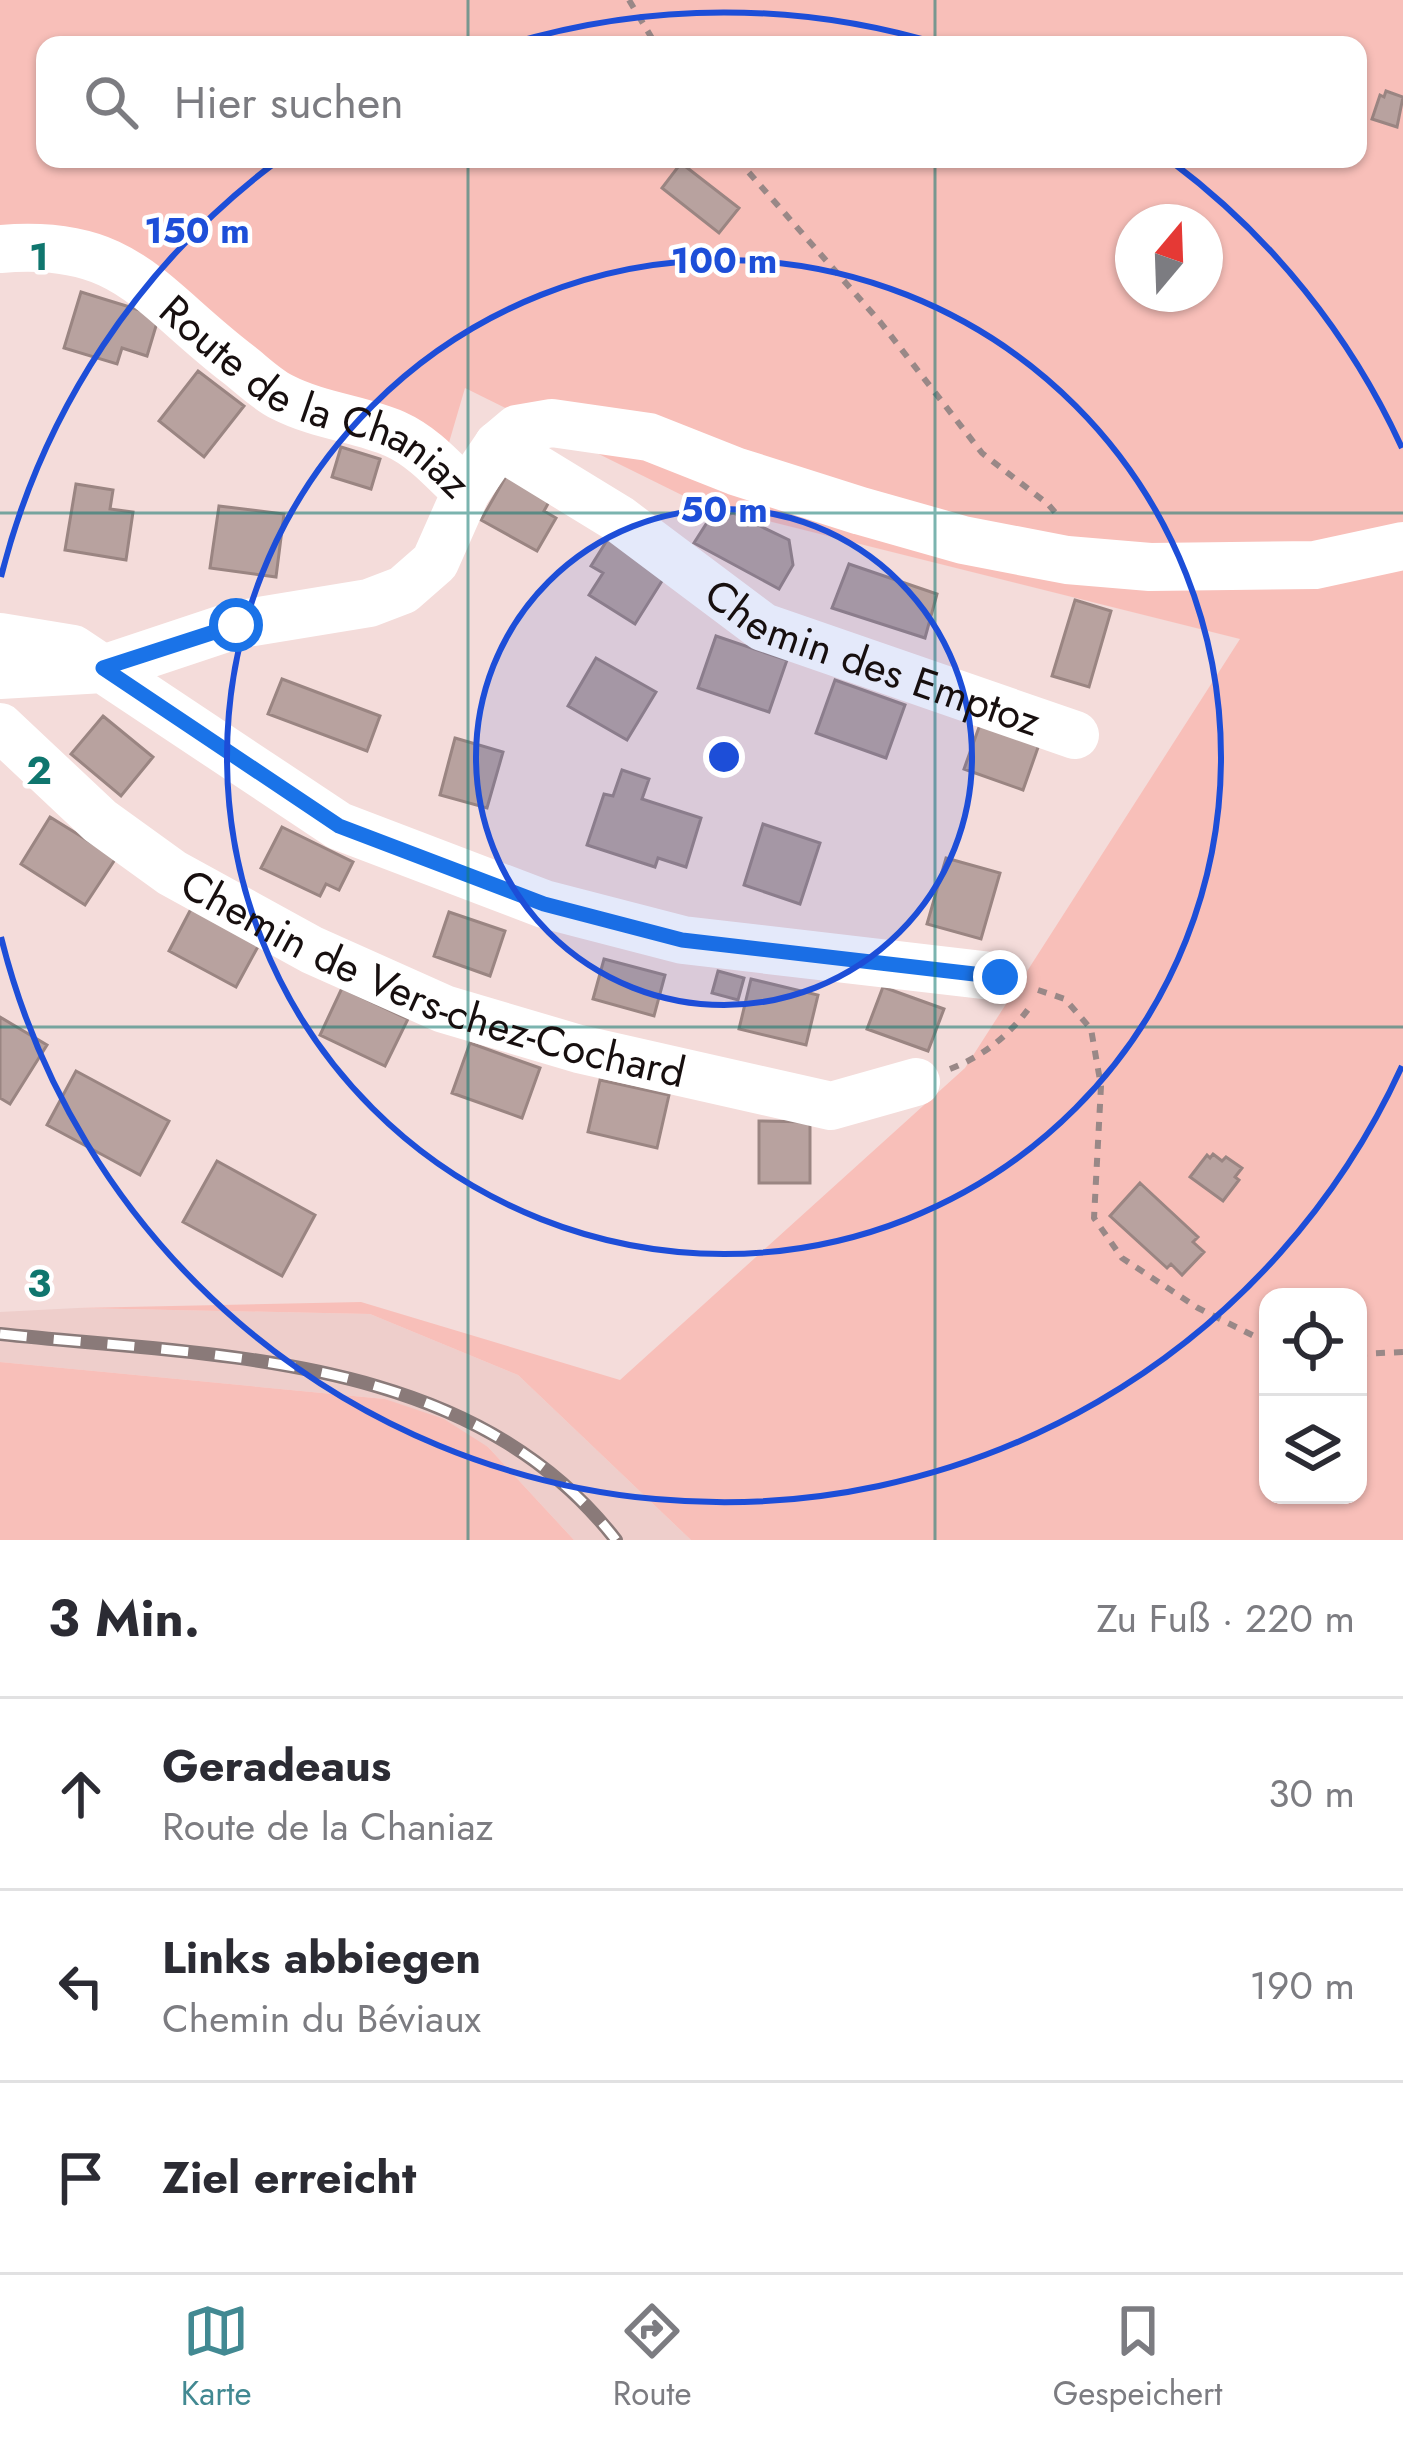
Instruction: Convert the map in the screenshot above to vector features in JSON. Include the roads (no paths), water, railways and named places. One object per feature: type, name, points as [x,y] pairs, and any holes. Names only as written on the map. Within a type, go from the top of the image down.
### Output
[{"type":"street","name":"Route de la Chaniaz","points":[[0,249],[64,249],[94,255],[129,271],[279,396],[338,420],[393,433],[424,451],[466,492],[435,562],[403,590],[368,603],[236,625],[103,668],[0,675]]},
{"type":"street","points":[[466,492],[498,445],[517,428],[552,423],[649,437],[735,471],[861,511],[963,540],[1067,560],[1150,567],[1316,566],[1403,545]]},
{"type":"street","name":"Chemin des Emptoz","points":[[498,445],[619,519],[763,627],[1075,735]]},
{"type":"street","points":[[0,637],[73,649],[339,826],[544,904],[682,940],[1021,984]]},
{"type":"street","name":"Chemin de Vers-chez-Cochard","points":[[0,727],[100,821],[172,873],[312,950],[444,1009],[579,1049],[831,1106],[916,1082]]},
{"type":"railway","points":[[0,1334],[251,1360],[334,1375],[414,1398],[488,1432],[556,1478],[616,1540]]}]
